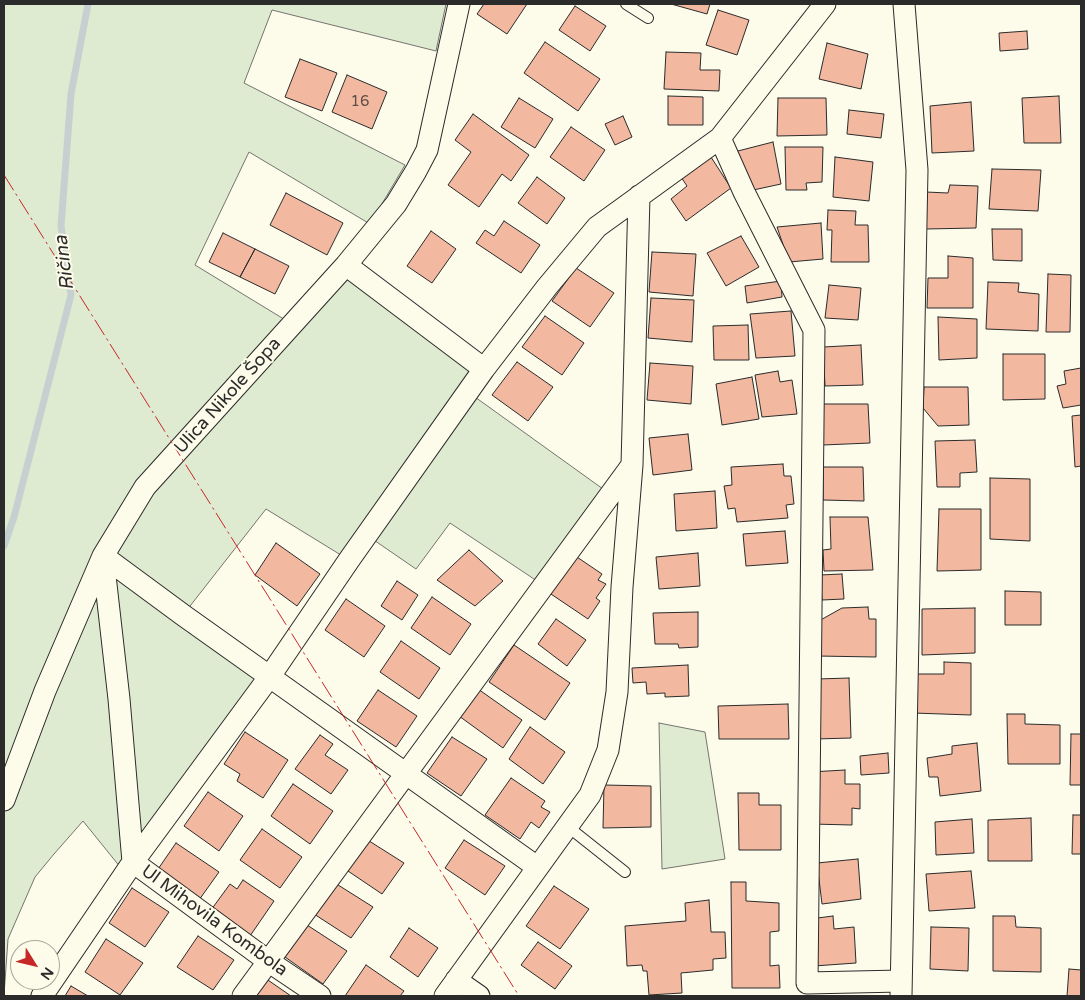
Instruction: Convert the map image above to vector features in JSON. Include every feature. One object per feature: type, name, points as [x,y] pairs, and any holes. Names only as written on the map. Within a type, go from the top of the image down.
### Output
[{"type":"street","name":"Ulica Nikole Šopa","points":[[4,800],[45,691],[103,556],[146,487],[346,265],[396,204],[427,150],[459,4]]},
{"type":"street","points":[[42,996],[133,862],[270,676],[349,560],[368,536],[484,369],[546,287],[597,227],[720,138],[825,4]]},
{"type":"street","points":[[720,138],[744,192],[814,330],[807,983],[901,989],[917,170],[904,4]]},
{"type":"street","points":[[479,996],[451,988],[590,794],[608,750],[618,692],[622,587],[632,464],[639,196]]},
{"type":"street","points":[[346,265],[484,369]]},
{"type":"street","points":[[243,996],[632,464]]},
{"type":"street","points":[[103,556],[538,867]]},
{"type":"street","points":[[103,556],[119,699],[133,862]]},
{"type":"street","name":"Ul Mihovila Kombola","points":[[133,862],[268,961],[320,996]]},
{"type":"lane","points":[[626,4],[648,18]]},
{"type":"lane","points":[[567,826],[625,872]]},
{"type":"green space","points":[[4,4],[446,4],[436,51],[272,10],[244,83],[405,165],[370,224],[249,152],[195,265],[292,324],[346,265],[484,369],[468,392],[610,494],[543,585],[450,523],[416,569],[368,536],[349,560],[266,509],[183,615],[270,676],[121,868],[83,821],[54,854],[35,877],[8,939],[4,995]]},
{"type":"green space","points":[[659,723],[705,732],[725,859],[662,869]]},
{"type":"building","points":[[484,4],[527,4],[507,34],[477,14]]},
{"type":"building","points":[[671,4],[710,4],[707,14]]},
{"type":"building","points":[[575,6],[606,26],[590,51],[559,30]]},
{"type":"building","points":[[718,10],[749,20],[737,55],[706,45]]},
{"type":"building","points":[[1027,31],[1028,49],[1000,51],[999,33]]},
{"type":"building","points":[[545,42],[600,79],[578,111],[524,73]]},
{"type":"building","points":[[827,43],[868,54],[861,89],[819,79]]},
{"type":"building","points":[[666,52],[701,53],[700,70],[720,70],[719,91],[664,89]]},
{"type":"building","points":[[300,59],[337,73],[322,111],[285,97]]},
{"type":"building","points":[[347,75],[387,92],[372,129],[332,112]]},
{"type":"building","points":[[668,96],[703,97],[703,125],[668,125]]},
{"type":"building","points":[[1059,96],[1061,143],[1024,143],[1022,98]]},
{"type":"building","points":[[519,98],[553,119],[535,148],[501,127]]},
{"type":"building","points":[[778,98],[826,98],[827,135],[777,136]]},
{"type":"building","points":[[971,102],[974,151],[932,153],[930,106]]},
{"type":"building","points":[[849,110],[884,114],[881,138],[847,134]]},
{"type":"building","points":[[473,114],[529,155],[511,181],[502,174],[479,207],[448,185],[471,152],[455,140]]},
{"type":"building","points":[[623,116],[632,137],[615,145],[605,124]]},
{"type":"building","points":[[571,127],[605,150],[584,181],[550,157]]},
{"type":"building","points":[[773,142],[781,184],[744,192],[734,152]]},
{"type":"building","points":[[785,147],[823,147],[822,182],[806,183],[807,190],[786,190]]},
{"type":"building","points":[[709,154],[731,188],[686,221],[671,199],[687,186],[679,174]]},
{"type":"building","points":[[835,157],[873,162],[869,201],[833,197]]},
{"type":"building","points":[[992,169],[1041,170],[1038,211],[989,209]]},
{"type":"building","points":[[537,177],[565,198],[547,224],[518,203]]},
{"type":"building","points":[[950,185],[978,186],[976,228],[926,229],[926,192],[948,193]]},
{"type":"building","points":[[286,193],[343,223],[327,255],[270,225]]},
{"type":"building","points":[[828,210],[856,211],[855,225],[868,225],[869,262],[831,262],[832,230],[827,230]]},
{"type":"building","points":[[504,221],[540,245],[521,273],[476,243],[485,230],[494,236]]},
{"type":"building","points":[[821,223],[823,259],[789,262],[777,227]]},
{"type":"building","points":[[992,229],[1022,229],[1022,261],[993,260]]},
{"type":"building","points":[[431,231],[456,249],[432,283],[407,266]]},
{"type":"building","points":[[223,233],[255,249],[240,277],[209,262]]},
{"type":"building","points":[[741,236],[759,267],[726,286],[707,253]]},
{"type":"building","points":[[255,249],[289,266],[275,294],[240,277]]},
{"type":"building","points":[[652,252],[696,254],[693,296],[649,292]]},
{"type":"building","points":[[948,256],[973,258],[973,308],[927,308],[928,278],[948,278]]},
{"type":"building","points":[[576,268],[614,293],[590,327],[552,301]]},
{"type":"building","points":[[1048,274],[1071,275],[1070,332],[1046,332]]},
{"type":"building","points":[[781,281],[782,297],[747,303],[745,286]]},
{"type":"building","points":[[988,282],[1019,283],[1018,292],[1039,294],[1038,331],[986,329]]},
{"type":"building","points":[[829,285],[861,288],[858,320],[825,318]]},
{"type":"building","points":[[651,298],[694,300],[692,342],[648,338]]},
{"type":"building","points":[[791,311],[795,356],[756,358],[750,314]]},
{"type":"building","points":[[545,316],[584,343],[562,375],[522,347]]},
{"type":"building","points":[[938,317],[977,319],[977,358],[939,360]]},
{"type":"building","points":[[748,325],[749,360],[714,360],[713,326]]},
{"type":"building","points":[[861,345],[863,385],[825,386],[823,347]]},
{"type":"building","points":[[1003,354],[1045,354],[1045,399],[1003,400]]},
{"type":"building","points":[[517,362],[553,387],[528,421],[492,395]]},
{"type":"building","points":[[650,363],[693,366],[691,404],[647,400]]},
{"type":"building","points":[[1081,368],[1081,405],[1063,408],[1057,386],[1066,384],[1064,371]]},
{"type":"building","points":[[778,371],[780,382],[792,380],[797,414],[762,417],[755,375]]},
{"type":"building","points":[[752,377],[759,419],[722,425],[716,384]]},
{"type":"building","points":[[924,387],[968,387],[969,425],[938,426],[923,408]]},
{"type":"building","points":[[823,404],[868,404],[870,443],[823,445]]},
{"type":"building","points":[[1081,415],[1081,466],[1075,467],[1072,416]]},
{"type":"building","points":[[688,434],[692,470],[653,475],[649,438]]},
{"type":"building","points":[[975,440],[977,472],[960,473],[960,487],[937,487],[935,441]]},
{"type":"building","points":[[783,464],[784,476],[791,476],[794,504],[786,505],[788,518],[737,522],[735,508],[728,509],[724,486],[732,485],[731,467]]},
{"type":"building","points":[[823,467],[863,467],[864,501],[823,500]]},
{"type":"building","points":[[990,478],[1030,479],[1030,541],[990,539]]},
{"type":"building","points":[[715,491],[717,528],[676,531],[674,494]]},
{"type":"building","points":[[939,509],[981,509],[981,570],[937,571]]},
{"type":"building","points":[[830,517],[868,517],[873,570],[824,571],[823,550],[831,549]]},
{"type":"building","points":[[785,531],[788,563],[746,566],[743,534]]},
{"type":"building","points":[[276,543],[320,574],[297,606],[255,575]]},
{"type":"building","points":[[469,550],[503,581],[475,606],[437,580]]},
{"type":"building","points":[[571,553],[602,574],[598,580],[606,584],[596,598],[600,601],[588,619],[545,590]]},
{"type":"building","points":[[698,553],[700,586],[659,589],[656,557]]},
{"type":"building","points":[[842,574],[844,599],[822,600],[820,575]]},
{"type":"building","points":[[397,581],[418,595],[402,620],[381,606]]},
{"type":"building","points":[[1005,591],[1041,592],[1041,625],[1005,625]]},
{"type":"building","points":[[432,597],[471,624],[450,655],[411,628]]},
{"type":"building","points":[[346,599],[385,626],[364,657],[325,630]]},
{"type":"building","points":[[868,607],[869,619],[876,619],[876,657],[817,656],[817,622],[842,608]]},
{"type":"building","points":[[975,608],[975,653],[922,655],[922,609]]},
{"type":"building","points":[[698,612],[698,647],[679,648],[678,644],[655,644],[653,613]]},
{"type":"building","points":[[556,619],[586,640],[567,666],[538,644]]},
{"type":"building","points":[[401,641],[440,668],[419,699],[380,672]]},
{"type":"building","points":[[514,645],[570,683],[545,720],[489,682]]},
{"type":"building","points":[[944,662],[971,663],[971,715],[913,713],[914,674],[944,674]]},
{"type":"building","points":[[688,665],[689,696],[665,697],[665,693],[647,694],[646,682],[633,683],[632,668]]},
{"type":"building","points":[[849,678],[851,738],[815,739],[817,679]]},
{"type":"building","points":[[478,689],[522,720],[503,748],[459,716]]},
{"type":"building","points":[[378,690],[417,716],[396,747],[357,721]]},
{"type":"building","points":[[788,704],[789,739],[719,739],[718,706]]},
{"type":"building","points":[[1007,714],[1025,714],[1025,724],[1060,725],[1060,764],[1008,764]]},
{"type":"building","points":[[530,727],[565,752],[543,784],[509,759]]},
{"type":"building","points":[[245,732],[288,760],[263,798],[237,781],[240,774],[224,764]]},
{"type":"building","points":[[1071,734],[1081,734],[1081,785],[1070,785]]},
{"type":"building","points":[[320,735],[333,744],[325,755],[348,770],[331,794],[295,769]]},
{"type":"building","points":[[452,737],[487,759],[461,796],[427,773]]},
{"type":"building","points":[[977,743],[981,791],[940,796],[938,777],[929,777],[927,758],[952,754],[952,746]]},
{"type":"building","points":[[888,753],[889,773],[861,775],[860,756]]},
{"type":"building","points":[[845,770],[845,784],[860,784],[860,809],[852,808],[852,825],[811,824],[810,772]]},
{"type":"building","points":[[511,778],[545,801],[541,807],[550,812],[539,828],[531,822],[520,839],[485,815]]},
{"type":"building","points":[[293,784],[333,811],[310,844],[271,816]]},
{"type":"building","points":[[604,785],[651,786],[651,827],[603,828]]},
{"type":"building","points":[[208,792],[243,816],[219,851],[184,826]]},
{"type":"building","points":[[738,793],[759,793],[759,805],[781,805],[781,850],[739,850]]},
{"type":"building","points":[[1073,815],[1081,815],[1081,854],[1072,854]]},
{"type":"building","points":[[1031,818],[1032,861],[988,861],[988,820]]},
{"type":"building","points":[[972,819],[974,853],[936,855],[935,822]]},
{"type":"building","points":[[262,829],[302,857],[280,888],[240,860]]},
{"type":"building","points":[[366,839],[404,863],[382,894],[345,869]]},
{"type":"building","points":[[464,840],[505,866],[485,895],[445,868]]},
{"type":"building","points":[[176,843],[219,872],[199,900],[156,872]]},
{"type":"building","points":[[858,859],[861,899],[822,904],[817,863]]},
{"type":"building","points":[[971,871],[975,908],[929,911],[926,874]]},
{"type":"building","points":[[243,880],[274,901],[250,936],[211,910],[230,884],[237,889]]},
{"type":"building","points":[[731,882],[746,882],[746,901],[779,903],[779,931],[770,932],[770,966],[779,965],[780,988],[732,988]]},
{"type":"building","points":[[335,883],[373,907],[351,938],[314,914]]},
{"type":"building","points":[[554,886],[589,909],[560,949],[526,926]]},
{"type":"building","points":[[132,888],[169,912],[145,947],[109,923]]},
{"type":"building","points":[[709,900],[711,932],[725,932],[726,958],[713,959],[713,970],[681,973],[682,993],[649,995],[647,971],[643,971],[642,965],[627,966],[625,926],[686,921],[685,903]]},
{"type":"building","points":[[833,916],[834,929],[854,927],[856,963],[814,966],[810,919]]},
{"type":"building","points":[[993,916],[1015,916],[1016,927],[1041,928],[1041,972],[993,971]]},
{"type":"building","points":[[307,925],[347,951],[323,984],[285,957]]},
{"type":"building","points":[[931,927],[969,928],[968,971],[930,969]]},
{"type":"building","points":[[409,928],[438,948],[418,977],[390,957]]},
{"type":"building","points":[[198,936],[234,960],[213,990],[177,967]]},
{"type":"building","points":[[106,939],[143,963],[120,995],[85,972]]},
{"type":"building","points":[[538,942],[572,966],[555,989],[521,965]]},
{"type":"building","points":[[366,965],[404,991],[400,996],[345,996]]},
{"type":"building","points":[[1069,969],[1081,970],[1081,996],[1067,996]]},
{"type":"building","points":[[265,978],[291,996],[252,996]]},
{"type":"building","points":[[71,986],[88,996],[65,996]]},
{"type":"waterway","name":"Ričina","points":[[4,546],[14,517],[71,295],[61,226],[71,94],[88,4]]},
{"type":"power","points":[[4,175],[519,996]]}]
